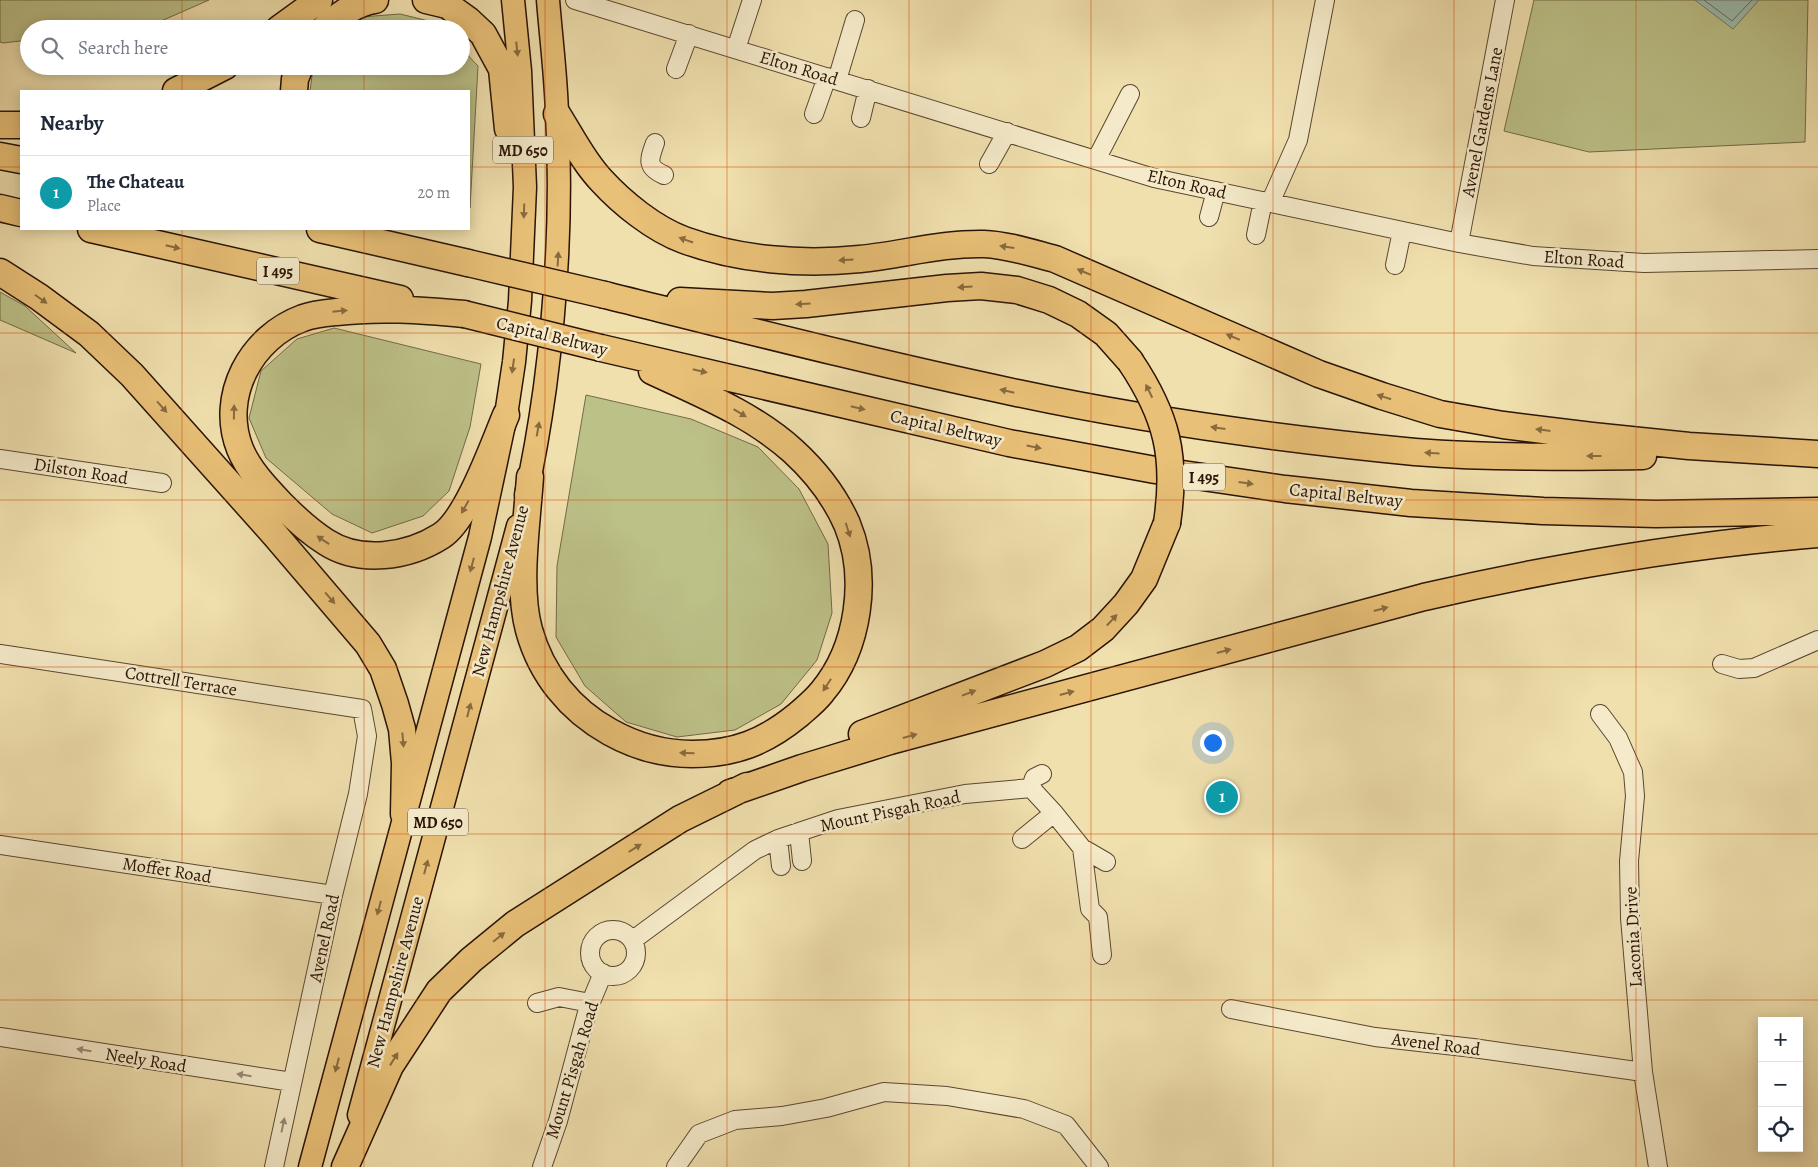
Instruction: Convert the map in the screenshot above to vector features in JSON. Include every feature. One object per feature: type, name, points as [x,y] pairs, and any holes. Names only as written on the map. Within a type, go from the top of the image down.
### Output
[{"type":"highway","points":[[291,20],[319,0]]},
{"type":"highway","points":[[334,20],[340,14],[375,0]]},
{"type":"highway","points":[[426,0],[447,5],[468,20]]},
{"type":"highway","points":[[470,22],[483,34],[502,69],[508,129],[523,148]]},
{"type":"highway","points":[[178,90],[207,75]]},
{"type":"highway","points":[[294,90],[297,75]]},
{"type":"highway","points":[[558,114],[588,164],[601,180],[622,201],[650,222],[683,240],[760,257],[794,261],[862,259],[916,250],[985,244],[1020,249],[1055,259],[1319,374],[1440,414],[1503,425],[1592,436],[1698,447],[1818,455]]},
{"type":"highway","points":[[0,125],[20,125]]},
{"type":"highway","points":[[0,156],[20,160]]},
{"type":"highway","points":[[0,208],[20,213]]},
{"type":"highway","name":"Capital Beltway","points":[[95,230],[1009,442],[1155,470],[1275,487],[1411,503],[1543,511],[1656,514],[1818,511]]},
{"type":"highway","points":[[324,230],[1019,394],[1157,419],[1293,439],[1417,452],[1550,457],[1818,455]]},
{"type":"highway","points":[[389,230],[468,263]]},
{"type":"highway","points":[[0,272],[39,297],[89,334],[132,375],[368,644],[383,669],[402,729],[405,763],[404,814]]},
{"type":"highway","points":[[345,1167],[390,1066],[439,991],[471,960],[515,924],[680,819],[730,793],[876,728],[1045,664],[1078,648],[1103,629],[1140,586],[1156,553],[1167,523],[1171,497],[1171,468],[1167,436],[1160,413],[1147,386],[1130,361],[1106,334],[1078,314],[1049,300],[1017,290],[981,286],[773,306],[605,296]]},
{"type":"highway","points":[[464,314],[396,310],[350,310],[304,317],[284,326],[266,339],[252,356],[242,373],[235,396],[233,412],[240,448],[254,473],[273,496],[300,523],[327,543],[348,552],[370,556],[396,554],[418,548],[441,536],[456,523],[468,501],[506,415]]},
{"type":"highway","points":[[530,477],[524,602],[529,629],[538,656],[550,678],[569,702],[593,722],[620,738],[650,749],[683,754],[711,754],[738,749],[762,740],[785,726],[823,692],[838,668],[848,645],[856,616],[858,586],[855,554],[847,524],[831,496],[813,470],[764,428],[731,408],[601,348]]},
{"type":"highway","points":[[730,793],[802,768],[890,741],[1424,597],[1501,579],[1590,562],[1690,547],[1818,534]]},
{"type":"main road","name":"New Hampshire Avenue","points":[[310,1167],[480,537],[506,415],[514,362],[520,300],[525,187],[520,71],[513,0]]},
{"type":"main road","name":"New Hampshire Avenue","points":[[345,1167],[514,544],[530,477],[540,421],[555,307],[559,219],[558,114],[548,0]]},
{"type":"street","name":"Elton Road","points":[[575,0],[1154,178],[1459,243],[1533,256],[1644,263],[1818,259]]},
{"type":"street","points":[[736,49],[752,0]]},
{"type":"street","points":[[1256,235],[1267,202],[1298,140],[1325,0]]},
{"type":"street","name":"Avenel Gardens Lane","points":[[1459,243],[1505,0]]},
{"type":"street","points":[[814,114],[832,78],[855,20]]},
{"type":"street","points":[[676,69],[689,34]]},
{"type":"street","points":[[861,118],[868,90]]},
{"type":"street","points":[[1096,160],[1130,94]]},
{"type":"street","points":[[989,164],[1007,132]]},
{"type":"street","points":[[654,142],[650,164],[653,170],[664,175]]},
{"type":"street","points":[[1209,218],[1216,191]]},
{"type":"street","points":[[1396,265],[1402,231]]},
{"type":"street","name":"Dilston Road","points":[[0,459],[162,483]]},
{"type":"street","points":[[1722,664],[1739,669],[1754,668],[1818,640]]},
{"type":"street","name":"Cottrell Terrace","points":[[0,654],[362,709]]},
{"type":"street","name":"Avenel Road","points":[[274,1167],[333,895],[358,794],[367,736],[362,709]]},
{"type":"street","name":"Laconia Drive","points":[[1600,714],[1618,738],[1633,772],[1635,796],[1630,861],[1630,918],[1643,1072],[1658,1167]]},
{"type":"street","points":[[1042,774],[1034,778],[1031,788],[1082,848],[1106,862]]},
{"type":"street","name":"Mount Pisgah Road","points":[[633,940],[755,850],[778,839],[838,818],[965,794],[1031,788]]},
{"type":"street","points":[[1022,839],[1054,813]]},
{"type":"street","points":[[799,832],[802,861]]},
{"type":"street","points":[[778,839],[781,866]]},
{"type":"street","name":"Moffet Road","points":[[0,845],[333,895]]},
{"type":"street","points":[[1082,848],[1090,909],[1098,917],[1102,955]]},
{"type":"street","points":[[619,930],[633,940],[636,948],[636,957],[633,965],[620,975],[611,976],[603,973],[592,962],[590,948],[602,932],[619,930]]},
{"type":"street","name":"Mount Pisgah Road","points":[[542,1167],[558,1121],[590,1003],[603,973]]},
{"type":"street","points":[[537,1002],[559,997],[590,1003]]},
{"type":"street","name":"Avenel Road","points":[[1231,1009],[1375,1037],[1473,1048],[1643,1072]]},
{"type":"street","name":"Neely Road","points":[[0,1037],[292,1082]]},
{"type":"street","points":[[676,1167],[699,1134],[736,1120],[782,1116],[826,1108],[884,1092],[947,1096],[1024,1109],[1066,1125],[1099,1167]]},
{"type":"green space","points":[[0,0],[209,0],[163,20],[20,20],[20,41],[0,42]]},
{"type":"green space","points":[[1534,0],[1808,0],[1805,142],[1589,152],[1504,131]]},
{"type":"green space","points":[[400,14],[425,20],[357,20],[361,17]]},
{"type":"green space","points":[[470,58],[478,66],[470,208],[470,90],[310,90],[312,76],[470,75]]},
{"type":"green space","points":[[0,292],[25,306],[76,353],[0,320]]},
{"type":"green space","points":[[334,328],[481,364],[470,427],[449,491],[423,516],[372,533],[332,514],[266,458],[249,418],[261,371],[297,339]]},
{"type":"green space","points":[[586,395],[691,419],[758,447],[799,489],[828,544],[832,613],[817,660],[781,704],[735,730],[677,737],[626,722],[585,686],[556,637],[557,566]]},
{"type":"water","points":[[1695,0],[1759,0],[1733,29]]},
{"type":"place","name":"The Chateau","points":[[1222,797]]}]
